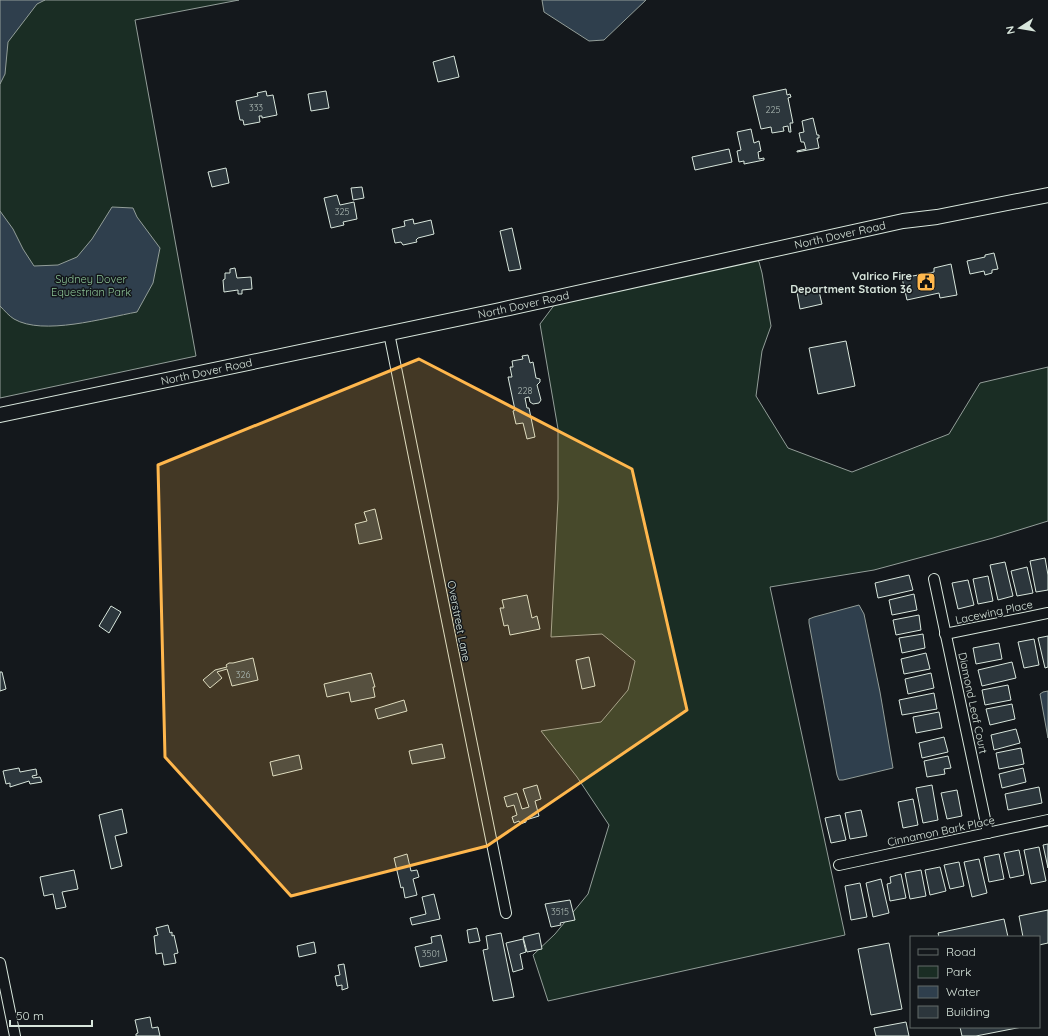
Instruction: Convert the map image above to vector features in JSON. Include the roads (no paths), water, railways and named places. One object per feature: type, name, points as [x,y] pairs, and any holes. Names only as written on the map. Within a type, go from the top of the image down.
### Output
[{"type":"street","name":"North Dover Road","points":[[0,415],[500,310],[903,220],[938,217],[1048,195]]},
{"type":"street","name":"Overstreet Lane","points":[[389,333],[506,913]]},
{"type":"street","name":"Diamond Leaf Court","points":[[934,579],[988,833]]},
{"type":"street","name":"Lacewing Place","points":[[945,634],[1048,613]]},
{"type":"street","name":"Cinnamon Bark Place","points":[[839,865],[1048,820]]},
{"type":"street","points":[[0,963],[15,1036]]},
{"type":"water","points":[[0,0],[45,0],[37,4],[8,42],[5,74],[0,84]]},
{"type":"water","points":[[542,0],[646,0],[604,40],[589,41],[544,12]]},
{"type":"water","points":[[112,207],[133,208],[137,217],[160,248],[153,283],[137,312],[57,326],[26,324],[8,315],[0,306],[0,211],[13,229],[34,266],[58,265],[77,257],[92,239]]},
{"type":"water","points":[[859,605],[864,614],[880,692],[893,768],[839,780],[809,619]]},
{"type":"water","points":[[1048,691],[1048,738],[1040,694]]},
{"type":"place","name":"Valrico Fire Department Station 36","points":[[926,282]]},
{"type":"park label","name":"Sydney Dover Equestrian Park","points":[[91,285]]}]
